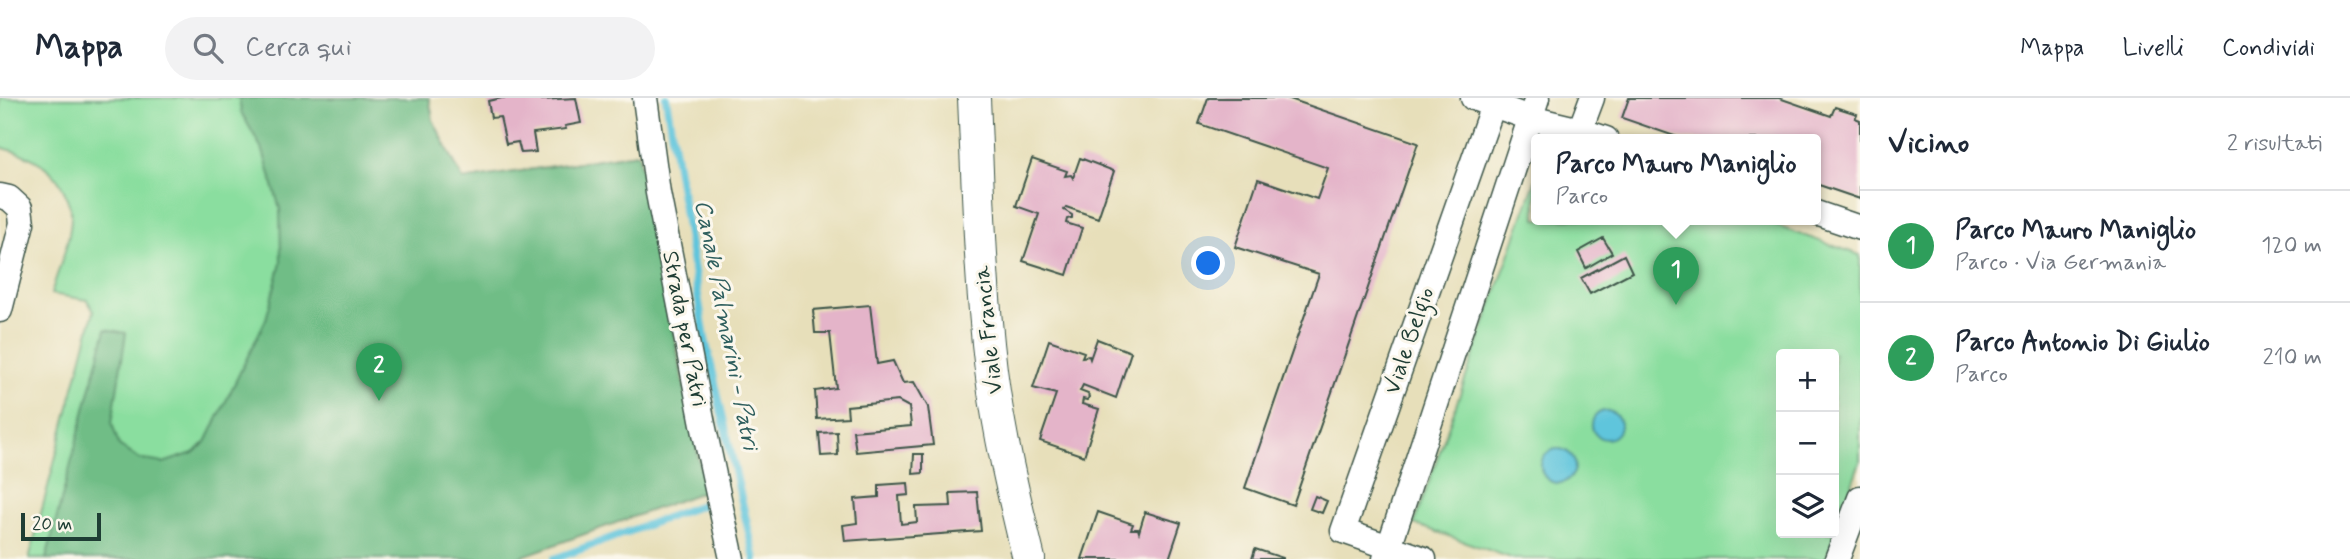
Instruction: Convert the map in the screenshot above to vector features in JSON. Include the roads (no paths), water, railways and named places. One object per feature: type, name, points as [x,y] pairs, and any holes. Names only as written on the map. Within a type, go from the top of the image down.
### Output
[{"type":"street","name":"Strada per Patri","points":[[645,98],[657,193],[732,559]]},
{"type":"street","name":"Viale Francia","points":[[974,98],[979,217],[991,370],[1007,468],[1028,559]]},
{"type":"street","points":[[1580,130],[1592,98]]},
{"type":"street","points":[[1483,102],[1533,108],[1592,134]]},
{"type":"street","name":"Viale Belgio","points":[[1483,102],[1343,531],[1388,554],[1533,108]]},
{"type":"street","points":[[0,196],[9,198],[20,208],[22,223],[0,310]]},
{"type":"street","points":[[1821,215],[1860,228]]},
{"type":"street","points":[[1837,559],[1860,498]]},
{"type":"street","points":[[1388,554],[1424,559]]},
{"type":"water","points":[[1606,411],[1616,415],[1620,425],[1616,435],[1606,439],[1596,435],[1592,425],[1596,415]]},
{"type":"water","points":[[1558,449],[1570,454],[1575,466],[1570,478],[1558,483],[1546,478],[1541,466],[1546,454]]},
{"type":"waterway","name":"Canale Palmarini - Patri","points":[[666,98],[705,339],[755,559]]},
{"type":"waterway","points":[[554,559],[704,504]]},
{"type":"place","name":"Parco Mauro Maniglio","points":[[1676,305]]},
{"type":"place","name":"Parco Antonio Di Giulio","points":[[379,401]]}]
